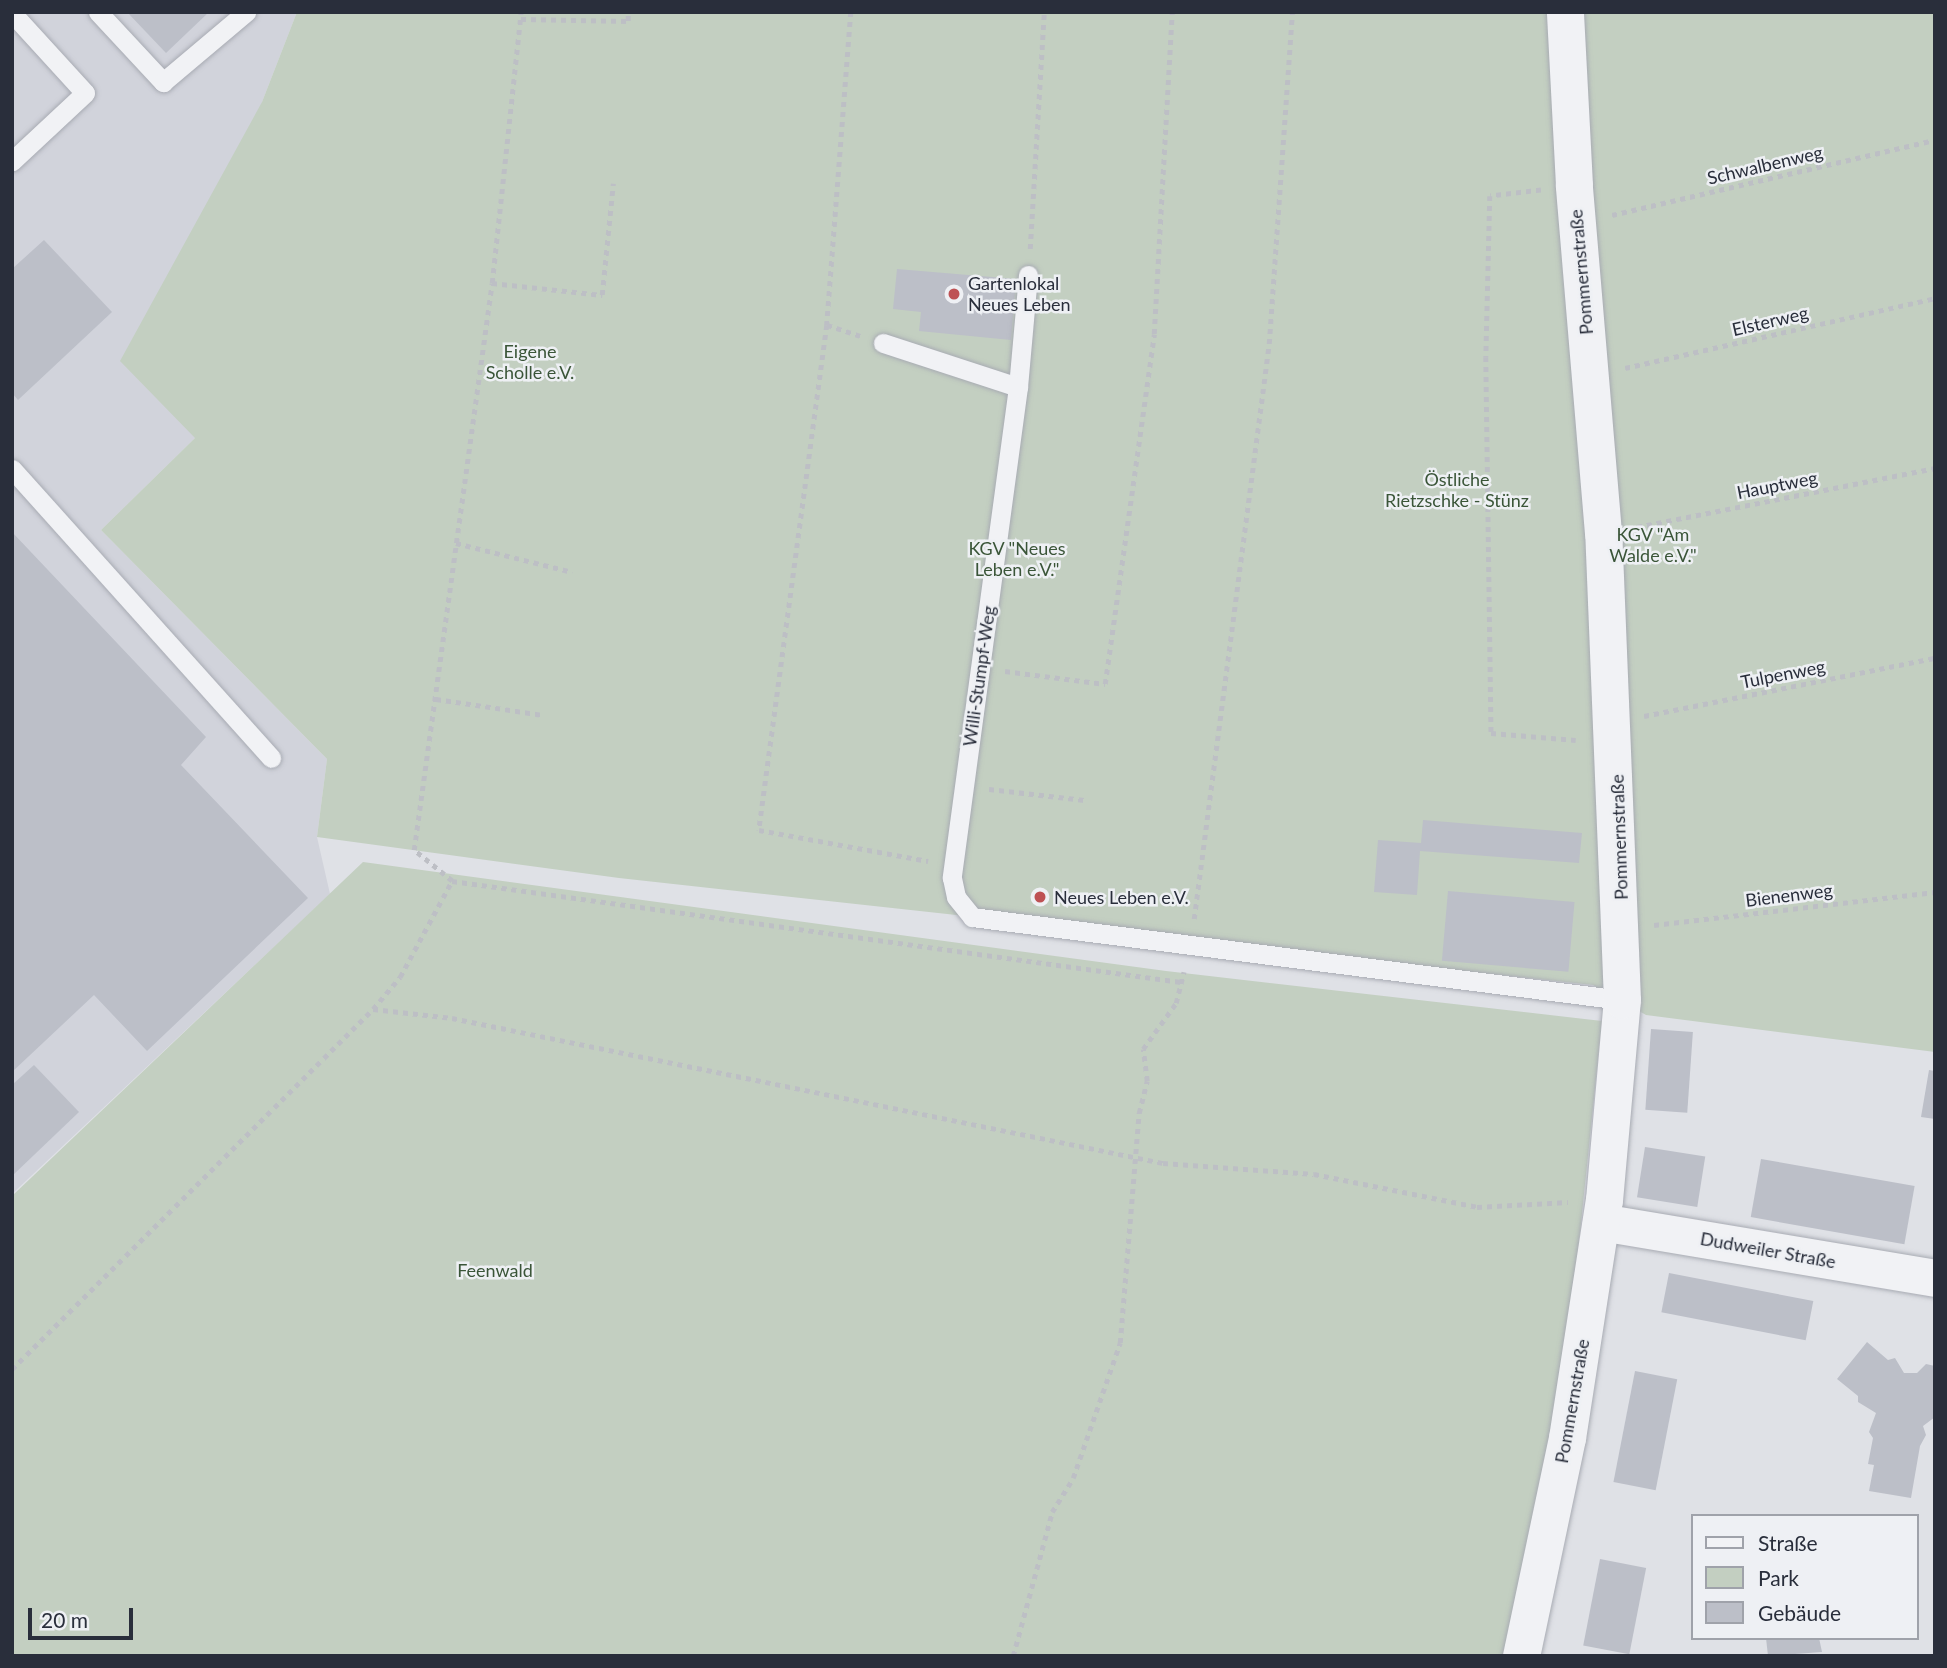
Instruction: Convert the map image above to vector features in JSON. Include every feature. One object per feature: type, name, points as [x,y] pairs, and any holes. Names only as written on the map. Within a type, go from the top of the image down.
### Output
[{"type":"street","name":"Pommernstraße","points":[[1521,1656],[1567,1438],[1602,1211],[1622,1000],[1626,730],[1574,185],[1565,12]]},
{"type":"street","name":"Dudweiler Straße","points":[[1602,1211],[1935,1278]]},
{"type":"lane","points":[[98,12],[163,82],[246,12]]},
{"type":"lane","points":[[12,13],[85,93],[12,161]]},
{"type":"lane","name":"Willi-Stumpf-Weg","points":[[1028,275],[1018,387],[953,866],[956,897],[972,918],[1189,948]]},
{"type":"lane","points":[[883,343],[1018,387]]},
{"type":"lane","points":[[12,469],[271,758]]},
{"type":"lane","points":[[1189,948],[1622,1000]]},
{"type":"path","points":[[628,12],[628,21],[521,15],[492,283],[414,850],[453,881],[1181,982],[1176,1003],[1143,1049],[1147,1081],[1134,1158],[1119,1343],[1073,1478],[1052,1513],[1013,1656]]},
{"type":"path","points":[[851,12],[827,325],[760,830],[953,866]]},
{"type":"path","points":[[1028,275],[1044,12]]},
{"type":"path","points":[[980,667],[1105,684],[1154,334],[1172,12]]},
{"type":"path","points":[[1189,948],[1269,344],[1292,12]]},
{"type":"path","name":"Schwalbenweg","points":[[1601,218],[1935,140]]},
{"type":"path","points":[[492,283],[602,295],[613,184]]},
{"type":"path","name":"Tulpenweg","points":[[1574,185],[1490,196],[1486,357],[1491,733],[1626,730],[1935,658]]},
{"type":"path","name":"Elsterweg","points":[[1612,371],[1935,298]]},
{"type":"path","points":[[827,325],[883,343]]},
{"type":"path","name":"Hauptweg","points":[[1624,530],[1935,468]]},
{"type":"path","points":[[456,543],[572,572]]},
{"type":"path","points":[[436,699],[543,715]]},
{"type":"path","points":[[964,786],[1084,800]]},
{"type":"path","points":[[12,1369],[373,1009],[400,977],[453,881]]},
{"type":"path","name":"Bienenweg","points":[[1646,926],[1935,892]]},
{"type":"path","points":[[373,1009],[452,1018],[1134,1158],[1213,1169],[1314,1174],[1477,1207],[1602,1211]]},
{"type":"shaded area","points":[[12,12],[297,12],[262,102],[195,438],[101,530],[327,759],[317,837],[330,894],[12,1194]]},
{"type":"green space","name":"Östliche Rietzschke - Stünz","points":[[297,12],[1935,12],[1935,1052],[1646,1015],[1593,985],[619,878],[317,837],[327,759],[101,530],[195,438],[120,361],[262,102]]},
{"type":"green space","name":"Feenwald","points":[[363,862],[1166,971],[1602,1021],[1568,1348],[1505,1656],[12,1656],[12,1196]]},
{"type":"building","points":[[127,12],[209,12],[166,53]]},
{"type":"building","points":[[44,240],[112,312],[18,400],[12,393],[12,269]]},
{"type":"building","name":"Gartenlokal Neues Leben","points":[[897,269],[1016,279],[1011,340],[919,331],[921,312],[893,309]]},
{"type":"building","points":[[12,532],[206,737],[181,765],[308,898],[147,1051],[94,995],[12,1072]]},
{"type":"building","points":[[1423,820],[1582,833],[1579,863],[1420,851],[1417,895],[1374,892],[1378,840],[1421,843]]},
{"type":"building","points":[[1448,891],[1575,902],[1568,972],[1442,961]]},
{"type":"building","points":[[1651,1029],[1693,1032],[1687,1113],[1645,1110]]},
{"type":"building","points":[[34,1065],[79,1112],[12,1176],[12,1085]]},
{"type":"building","points":[[1929,1070],[1935,1071],[1935,1119],[1921,1117]]},
{"type":"building","points":[[1645,1147],[1705,1157],[1697,1207],[1637,1197]]},
{"type":"building","points":[[1761,1159],[1915,1186],[1904,1244],[1751,1217]]},
{"type":"building","points":[[1669,1273],[1813,1301],[1806,1340],[1661,1312]]},
{"type":"building","points":[[1867,1342],[1888,1360],[1895,1358],[1904,1373],[1917,1373],[1926,1364],[1935,1366],[1935,1417],[1923,1426],[1926,1435],[1920,1446],[1911,1498],[1869,1491],[1874,1465],[1868,1464],[1873,1438],[1869,1432],[1876,1413],[1858,1402],[1858,1396],[1837,1379]]},
{"type":"building","points":[[1635,1371],[1677,1379],[1656,1490],[1613,1482]]},
{"type":"building","points":[[1600,1559],[1646,1568],[1629,1654],[1583,1645]]},
{"type":"building","points":[[1766,1640],[1819,1640],[1822,1652],[1768,1656]]},
{"type":"place","name":"Gartenlokal Neues Leben","points":[[954,294]]},
{"type":"place","name":"Neues Leben e.V.","points":[[1040,897]]},
{"type":"park label","name":"Eigene Scholle e.V.","points":[[530,362]]},
{"type":"park label","name":"KGV \"Am Walde e.V.\"","points":[[1653,545]]},
{"type":"park label","name":"KGV \"Neues Leben e.V.\"","points":[[1017,559]]}]
